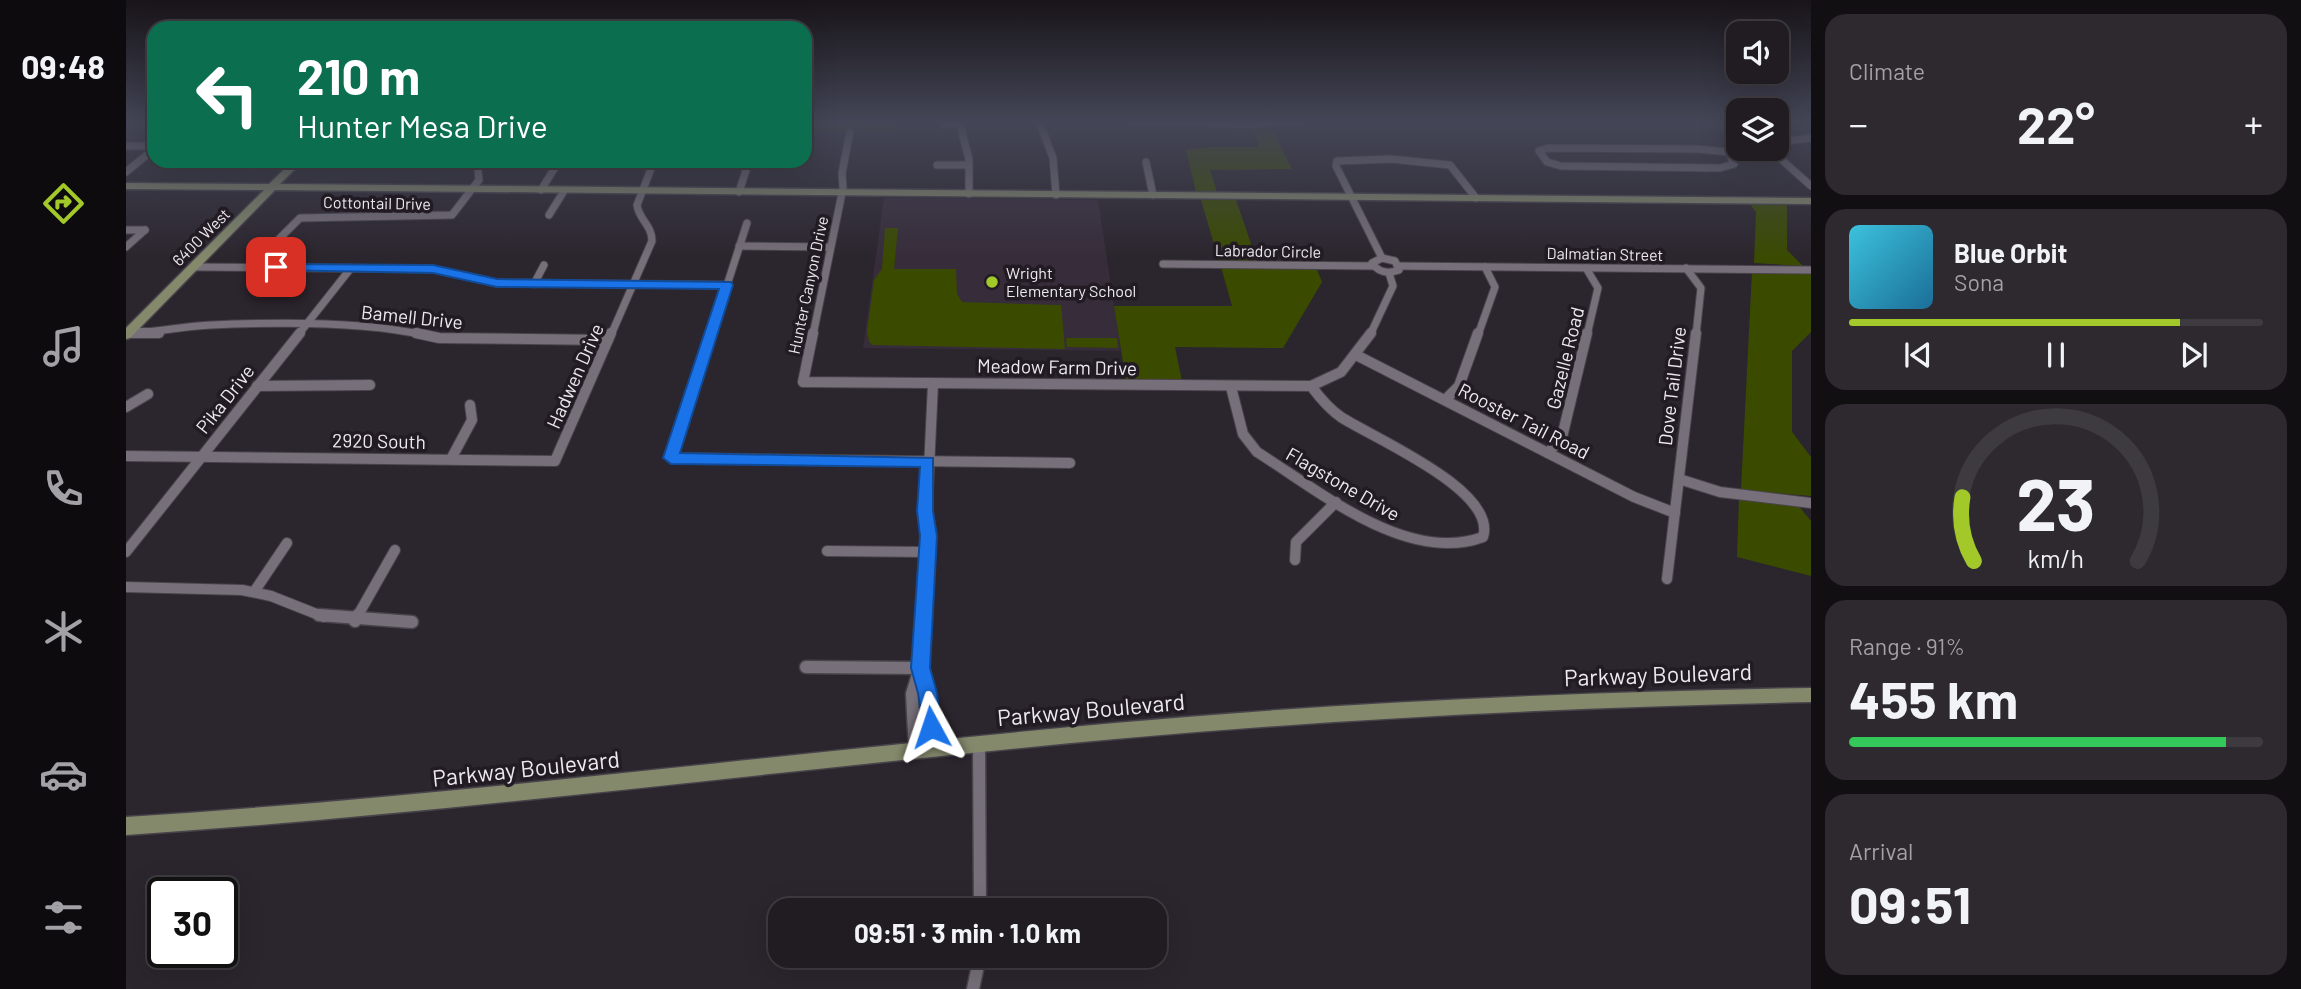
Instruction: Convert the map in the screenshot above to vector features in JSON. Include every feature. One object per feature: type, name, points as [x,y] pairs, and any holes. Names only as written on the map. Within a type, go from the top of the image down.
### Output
[{"type":"main road","name":"6400 West","points":[[127,334],[291,168]]},
{"type":"main road","points":[[126,186],[1811,201]]},
{"type":"main road","name":"Parkway Boulevard","points":[[126,826],[471,800],[979,744],[1170,727],[1614,700],[1811,695]]},
{"type":"street","name":"Hunter Canyon Drive","points":[[803,382],[842,193],[842,167]]},
{"type":"street","points":[[969,167],[969,194]]},
{"type":"street","points":[[1054,167],[1056,195]]},
{"type":"street","points":[[1147,167],[1153,195]]},
{"type":"street","points":[[1339,167],[1382,258]]},
{"type":"street","points":[[1452,167],[1476,198]]},
{"type":"street","points":[[1656,167],[1725,167]]},
{"type":"street","points":[[1790,167],[1811,186]]},
{"type":"street","points":[[474,189],[480,178],[478,168]]},
{"type":"street","points":[[541,190],[555,168]]},
{"type":"street","points":[[641,191],[651,168]]},
{"type":"street","points":[[739,192],[747,168]]},
{"type":"street","name":"Cottontail Drive","points":[[251,267],[300,218],[452,215],[474,189]]},
{"type":"street","points":[[549,215],[564,191]]},
{"type":"street","name":"Hadwen Drive","points":[[555,461],[653,235],[651,227],[637,210],[641,191]]},
{"type":"street","points":[[747,223],[671,458],[1070,463]]},
{"type":"street","points":[[126,230],[145,230],[126,247]]},
{"type":"street","points":[[739,246],[830,247]]},
{"type":"street","points":[[1382,258],[1399,266],[1399,270],[1389,273],[1373,266],[1375,259],[1382,258]]},
{"type":"street","name":"Labrador Circle","points":[[1163,264],[1373,266]]},
{"type":"street","points":[[534,284],[544,265]]},
{"type":"street","name":"Dalmatian Street","points":[[1399,266],[1811,270]]},
{"type":"street","points":[[194,267],[433,269],[491,283],[727,285]]},
{"type":"street","points":[[1445,400],[1459,386],[1496,286],[1485,267]]},
{"type":"street","name":"Pika Drive","points":[[126,552],[351,268]]},
{"type":"street","name":"Gazelle Road","points":[[1548,453],[1562,437],[1598,288],[1586,268]]},
{"type":"street","name":"Dove Tail Drive","points":[[1667,579],[1701,288],[1686,268]]},
{"type":"street","points":[[1311,386],[1331,379],[1358,356],[1393,286],[1389,273]]},
{"type":"street","name":"Bamell Drive","points":[[127,334],[158,333],[213,325],[389,326],[439,338],[608,340]]},
{"type":"street","name":"Rooster Tail Road","points":[[1358,356],[1640,500],[1675,513]]},
{"type":"street","name":"Meadow Farm Drive","points":[[803,382],[1311,386]]},
{"type":"street","points":[[924,750],[912,694],[920,668],[927,552],[925,511],[933,384]]},
{"type":"street","points":[[257,386],[370,385]]},
{"type":"street","name":"Flagstone Drive","points":[[1231,387],[1243,434],[1251,446],[1383,530],[1402,537],[1475,541],[1485,536],[1475,509],[1456,485],[1430,467],[1342,418],[1311,386]]},
{"type":"street","points":[[126,407],[148,394]]},
{"type":"street","points":[[451,459],[472,420],[470,405]]},
{"type":"street","name":"2920 South","points":[[126,456],[555,461]]},
{"type":"street","points":[[1679,479],[1720,492],[1811,503]]},
{"type":"street","points":[[1295,560],[1296,542],[1336,502]]},
{"type":"street","points":[[254,592],[287,543]]},
{"type":"street","points":[[355,621],[395,550]]},
{"type":"street","points":[[827,551],[927,552]]},
{"type":"street","points":[[126,587],[254,592],[316,615],[355,621],[412,622]]},
{"type":"street","points":[[806,667],[920,668]]},
{"type":"street","points":[[920,668],[928,693],[924,750]]},
{"type":"street","points":[[979,744],[980,898]]},
{"type":"street","points":[[973,989],[977,968]]},
{"type":"shaded area","name":"Wright Elementary School","points":[[884,198],[1098,200],[1121,351],[863,348]]},
{"type":"green space","points":[[1190,167],[1292,169],[1210,170],[1217,192],[1196,192]]},
{"type":"green space","points":[[1201,200],[1236,200],[1257,261],[1219,261]]},
{"type":"green space","points":[[1750,204],[1787,205],[1787,250],[1803,266],[1754,263],[1756,212]]},
{"type":"green space","points":[[885,228],[898,228],[894,269],[956,269],[957,294],[962,302],[1061,305],[1065,349],[873,345],[869,342],[867,331],[874,280],[882,269]]},
{"type":"green space","points":[[1221,267],[1316,267],[1322,282],[1283,348],[1175,347],[1182,381],[1126,381],[1114,306],[1232,306]]},
{"type":"green space","points":[[1752,271],[1811,272],[1811,332],[1792,351],[1792,432],[1811,457],[1811,496],[1741,490]]},
{"type":"green space","points":[[1066,338],[1117,338],[1118,348],[1067,347]]},
{"type":"green space","points":[[1739,498],[1798,505],[1811,521],[1811,576],[1737,557]]},
{"type":"place","name":"Wright Elementary School","points":[[992,282]]},
{"type":"route","points":[[276,267],[433,269],[497,283],[727,285],[671,458],[928,461],[925,511],[928,536],[920,668],[928,693],[931,727]]}]
